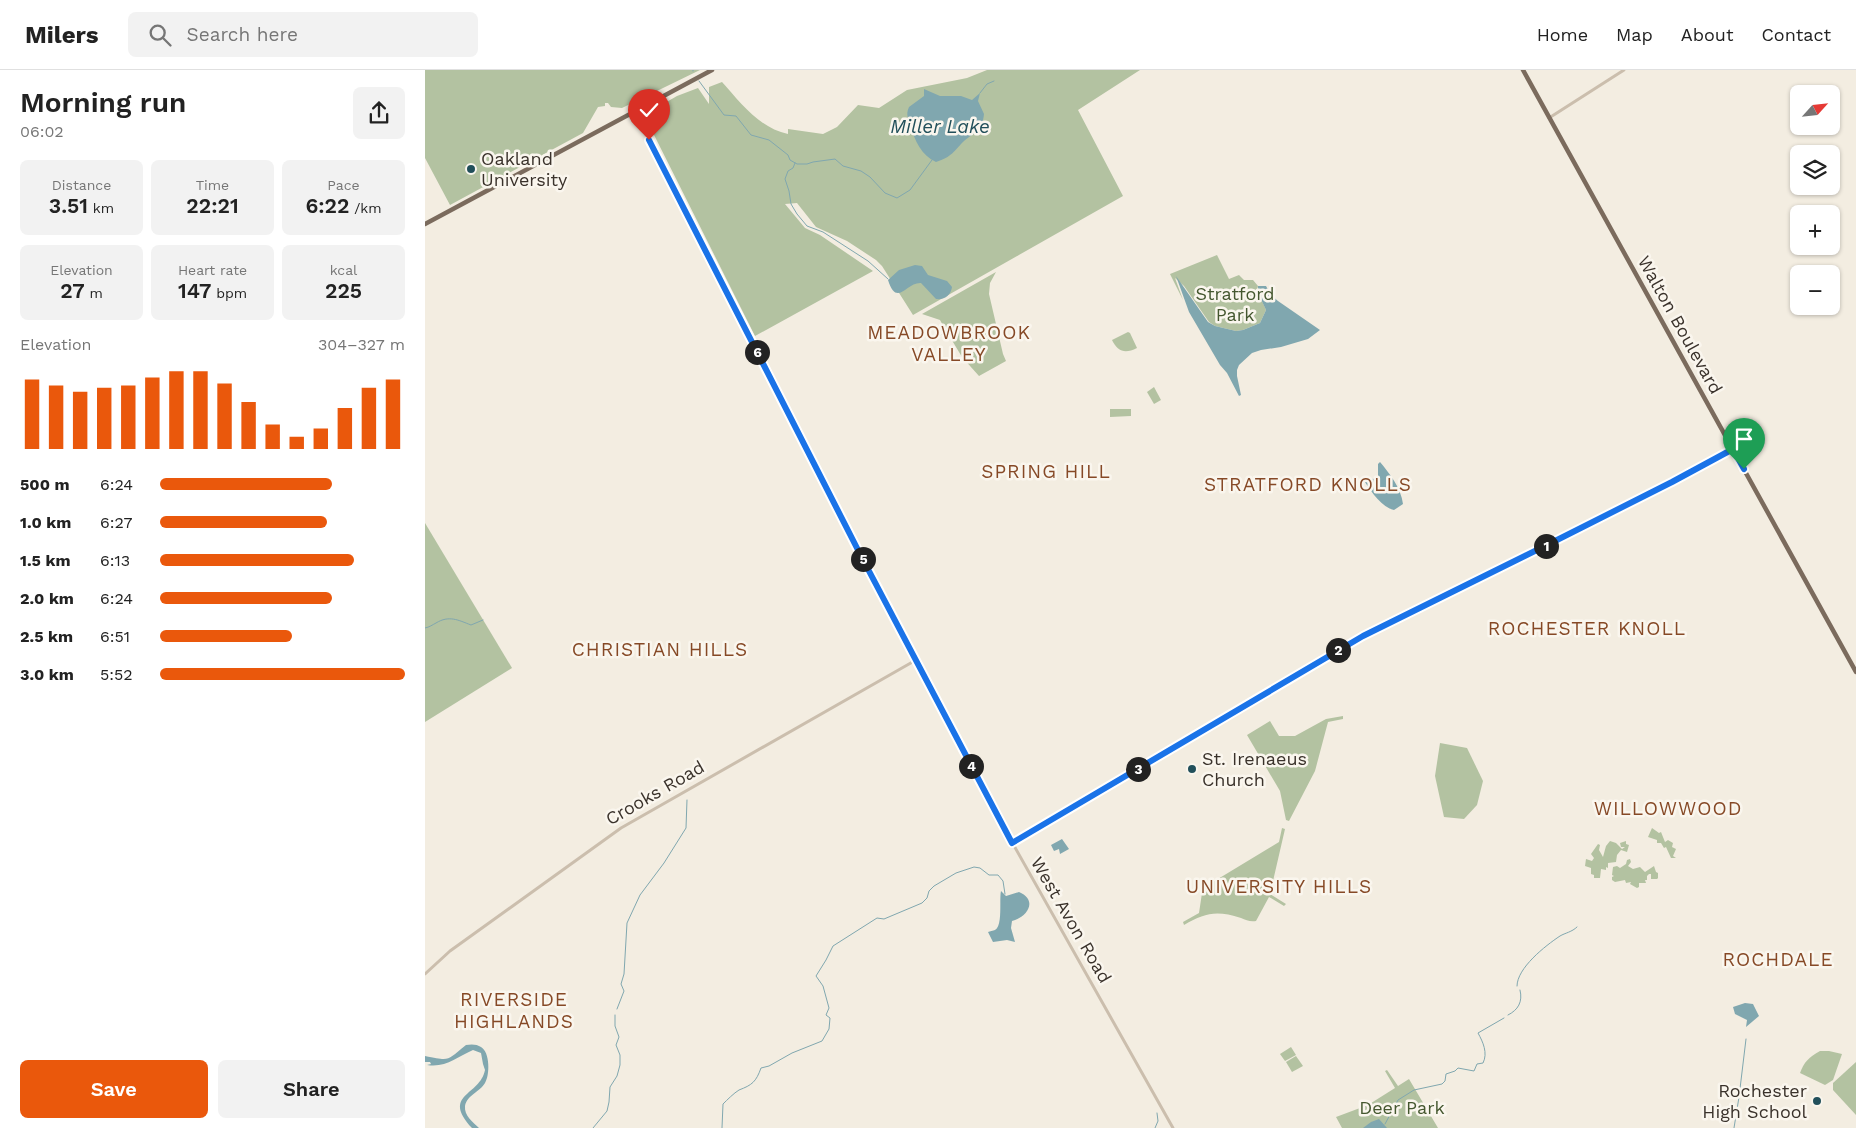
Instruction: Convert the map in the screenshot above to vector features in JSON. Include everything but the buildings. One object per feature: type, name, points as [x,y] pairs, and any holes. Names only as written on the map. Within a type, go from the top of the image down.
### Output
[{"type":"main road","points":[[425,224],[711,70]]},
{"type":"main road","name":"Walton Boulevard","points":[[1523,70],[1856,672]]},
{"type":"street","points":[[1549,118],[1624,70]]},
{"type":"street","name":"West Avon Road","points":[[633,111],[1012,843],[1173,1128]]},
{"type":"street","points":[[1012,843],[1363,636],[1547,546],[1733,449]]},
{"type":"street","name":"Crooks Road","points":[[425,974],[449,951],[621,828],[916,660]]},
{"type":"green space","name":"Oakland University","points":[[425,70],[700,70],[622,108],[611,107],[608,103],[605,103],[605,106],[598,107],[583,133],[450,205],[425,158]]},
{"type":"green space","points":[[987,70],[1140,70],[1078,110],[1123,196],[913,315],[882,266],[876,260],[847,241],[816,227],[797,203],[785,204],[805,228],[820,235],[873,271],[755,336],[644,115],[677,96],[698,88],[709,104],[709,87],[722,82],[743,106],[768,126],[788,134],[788,129],[823,134],[837,127],[858,105],[879,108],[907,90],[967,78]]},
{"type":"green space","name":"Stratford Park","points":[[1217,255],[1229,279],[1239,275],[1244,280],[1253,280],[1258,286],[1257,290],[1266,310],[1260,323],[1236,331],[1215,326],[1209,322],[1184,286],[1175,278],[1183,300],[1170,274]]},
{"type":"green space","points":[[996,272],[990,283],[989,294],[1006,361],[979,376],[962,357],[947,332],[934,339],[946,331],[940,320],[922,314]]},
{"type":"green space","points":[[1128,332],[1137,348],[1122,351],[1112,340]]},
{"type":"green space","points":[[1154,387],[1161,400],[1154,404],[1147,392]]},
{"type":"green space","points":[[1110,409],[1131,409],[1131,416],[1110,417]]},
{"type":"green space","points":[[425,523],[512,668],[425,722]]},
{"type":"green space","points":[[1343,716],[1343,719],[1328,722],[1315,771],[1289,821],[1286,820],[1280,791],[1247,735],[1270,721],[1279,736],[1295,736],[1326,719]]},
{"type":"green space","points":[[1440,743],[1467,748],[1483,781],[1477,805],[1464,819],[1444,817],[1435,776]]},
{"type":"green space","name":"UNIVERSITY HILLS","points":[[1282,828],[1285,829],[1270,894],[1286,904],[1284,906],[1269,897],[1256,921],[1224,914],[1211,914],[1184,925],[1183,922],[1199,913],[1202,893],[1208,885],[1279,842]]},
{"type":"green space","points":[[1652,828],[1659,833],[1661,832],[1665,842],[1668,840],[1673,843],[1672,847],[1676,849],[1673,856],[1676,858],[1671,858],[1666,847],[1664,848],[1661,843],[1657,843],[1657,840],[1648,837]]},
{"type":"green space","points":[[1610,841],[1616,843],[1622,849],[1625,847],[1621,847],[1620,843],[1626,841],[1626,844],[1629,845],[1627,852],[1621,850],[1617,855],[1616,862],[1608,863],[1606,870],[1601,869],[1600,878],[1594,878],[1594,875],[1591,874],[1591,868],[1585,866],[1586,859],[1592,861],[1594,858],[1591,854],[1598,844],[1600,845],[1599,850],[1603,857],[1606,846]]},
{"type":"green space","points":[[1630,859],[1631,862],[1628,866],[1633,869],[1640,867],[1645,872],[1654,866],[1658,873],[1658,878],[1651,879],[1651,874],[1649,874],[1647,880],[1645,880],[1646,883],[1639,883],[1637,888],[1630,884],[1631,882],[1626,883],[1625,880],[1615,882],[1612,880],[1614,876],[1612,875],[1613,867],[1617,866],[1620,868]]},
{"type":"green space","points":[[1291,1047],[1296,1055],[1285,1061],[1280,1054]]},
{"type":"green space","points":[[1820,1051],[1842,1054],[1833,1080],[1825,1085],[1800,1073],[1807,1060]]},
{"type":"green space","points":[[1296,1056],[1303,1066],[1292,1072],[1286,1062]]},
{"type":"green space","points":[[1856,1062],[1856,1115],[1833,1090],[1833,1083]]},
{"type":"green space","name":"Deer Park","points":[[1387,1070],[1398,1086],[1409,1079],[1438,1128],[1342,1128],[1336,1117],[1368,1105],[1395,1088],[1385,1071]]},
{"type":"water","name":"Miller Lake","points":[[924,89],[940,96],[961,96],[972,100],[980,93],[978,101],[984,114],[982,124],[978,130],[949,156],[936,162],[919,147],[907,115],[909,107],[924,96]]},
{"type":"water","points":[[915,265],[922,266],[928,275],[947,281],[952,287],[949,295],[942,299],[936,299],[921,283],[911,286],[902,292],[895,292],[888,280],[899,270]]},
{"type":"water","points":[[1176,276],[1208,322],[1215,326],[1236,331],[1260,323],[1266,310],[1258,293],[1258,286],[1266,286],[1271,295],[1278,301],[1320,330],[1308,339],[1252,353],[1239,365],[1237,370],[1241,395],[1239,396],[1189,312]]},
{"type":"water","points":[[1380,462],[1388,471],[1402,498],[1403,504],[1394,510],[1381,503],[1365,482],[1367,478],[1373,479],[1378,476],[1378,464]]},
{"type":"water","points":[[1062,839],[1069,849],[1060,854],[1059,849],[1054,851],[1051,845]]},
{"type":"water","points":[[1001,891],[1006,896],[1019,892],[1028,899],[1029,908],[1023,916],[1012,921],[1011,928],[1015,942],[1007,940],[993,942],[988,932],[995,930],[999,923]]},
{"type":"water","points":[[1745,1003],[1753,1004],[1759,1016],[1746,1027],[1747,1020],[1735,1014],[1733,1007]]},
{"type":"water","points":[[466,1045],[478,1045],[484,1050],[488,1058],[487,1079],[480,1089],[468,1099],[465,1106],[467,1116],[479,1128],[472,1128],[463,1117],[460,1108],[465,1096],[482,1079],[485,1070],[481,1053],[473,1050],[451,1061],[434,1066],[427,1065],[431,1064],[430,1062],[425,1062],[425,1056],[440,1059],[448,1058]]},
{"type":"water","points":[[1379,1119],[1387,1128],[1363,1128],[1371,1122]]},
{"type":"waterway","points":[[699,81],[724,115],[736,116],[751,135],[769,140],[788,155],[790,160],[797,164],[807,164],[835,159],[843,166],[861,171],[870,177],[885,193],[897,198],[910,190],[932,160]]},
{"type":"waterway","points":[[980,93],[987,84],[994,81]]},
{"type":"waterway","points":[[795,163],[793,168],[788,171],[785,179],[791,204],[797,214],[807,226],[823,232],[868,261],[888,279]]},
{"type":"waterway","points":[[425,628],[445,619],[462,621],[471,625],[483,620]]},
{"type":"waterway","points":[[617,1009],[624,991],[621,984],[624,974],[627,923],[640,895],[664,863],[686,828],[687,800]]},
{"type":"waterway","points":[[722,1128],[723,1104],[737,1091],[753,1082],[761,1068],[822,1041],[829,1029],[830,1018],[826,1015],[829,1008],[823,986],[816,976],[833,946],[877,918],[884,919],[922,903],[934,886],[956,873],[974,867],[980,868],[989,875],[998,875],[1003,881],[1005,894]]},
{"type":"waterway","points":[[1517,986],[1522,972],[1540,951],[1560,936],[1577,927]]},
{"type":"waterway","points":[[1508,1015],[1515,1011],[1519,1005],[1521,998],[1520,990]]},
{"type":"waterway","points":[[593,1128],[607,1111],[610,1087],[617,1076],[620,1065],[620,1055],[616,1045],[619,1037],[615,1026],[615,1015]]},
{"type":"waterway","points":[[1385,1124],[1398,1100],[1414,1090],[1442,1084],[1445,1081],[1446,1074],[1458,1068],[1474,1071],[1477,1064],[1483,1063],[1485,1051],[1478,1033],[1504,1018]]},
{"type":"waterway","points":[[1734,1128],[1746,1039]]},
{"type":"waterway","points":[[1155,1128],[1158,1121],[1157,1113]]},
{"type":"place","name":"Oakland University","points":[[471,169]]},
{"type":"place","name":"St. Irenaeus Church","points":[[1192,769]]},
{"type":"place","name":"Rochester High School","points":[[1817,1101]]},
{"type":"district","name":"MEADOWBROOK VALLEY","points":[[949,343]]},
{"type":"district","name":"SPRING HILL","points":[[1046,471]]},
{"type":"district","name":"STRATFORD KNOLLS","points":[[1308,484]]},
{"type":"district","name":"ROCHESTER KNOLL","points":[[1587,628]]},
{"type":"district","name":"CHRISTIAN HILLS","points":[[660,649]]},
{"type":"district","name":"WILLOWWOOD","points":[[1668,808]]},
{"type":"district","name":"UNIVERSITY HILLS","points":[[1279,886]]},
{"type":"district","name":"ROCHDALE","points":[[1778,959]]},
{"type":"district","name":"RIVERSIDE HIGHLANDS","points":[[514,1010]]},
{"type":"route","points":[[649,140],[783,405],[1012,843],[1375,630],[1589,524],[1733,449],[1744,469]]}]
